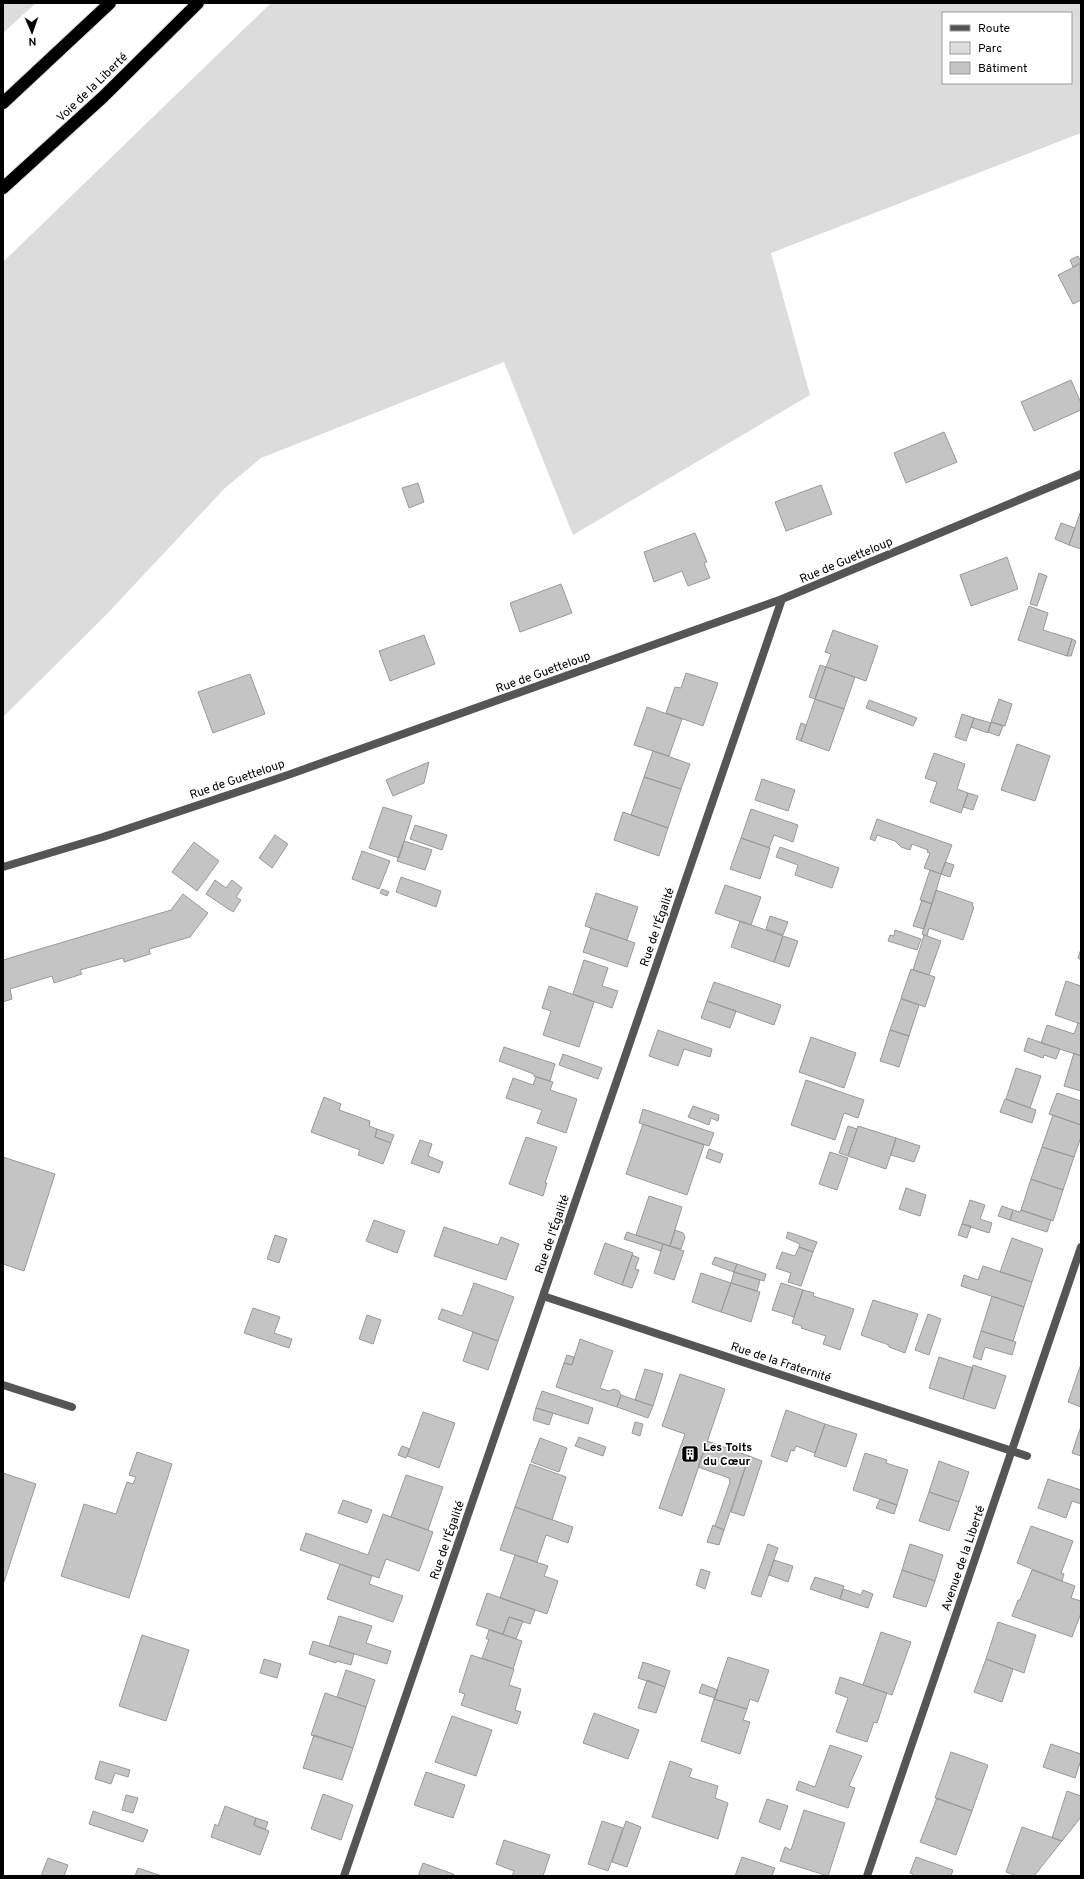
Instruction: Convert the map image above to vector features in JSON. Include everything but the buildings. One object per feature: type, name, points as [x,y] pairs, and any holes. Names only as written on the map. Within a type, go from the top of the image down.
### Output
[{"type":"highway","points":[[3,103],[110,3]]},
{"type":"highway","name":"Voie de la Liberté","points":[[3,188],[103,97],[198,3]]},
{"type":"street","name":"Rue de Guetteloup","points":[[3,867],[103,837],[285,776],[782,599],[1081,474]]},
{"type":"street","name":"Rue de l'Égalité","points":[[344,1876],[782,599]]},
{"type":"street","name":"Avenue de la Liberté","points":[[867,1876],[1081,1247]]},
{"type":"street","name":"Rue de la Fraternité","points":[[543,1296],[1027,1456]]},
{"type":"street","points":[[3,1385],[72,1407]]},
{"type":"green space","points":[[3,3],[36,3],[3,33]]},
{"type":"green space","points":[[271,3],[1081,3],[1081,133],[771,253],[810,395],[573,535],[504,362],[261,458],[225,488],[105,616],[3,717],[3,262]]},
{"type":"place","name":"Les Toits du Cœur","points":[[690,1454]]}]
